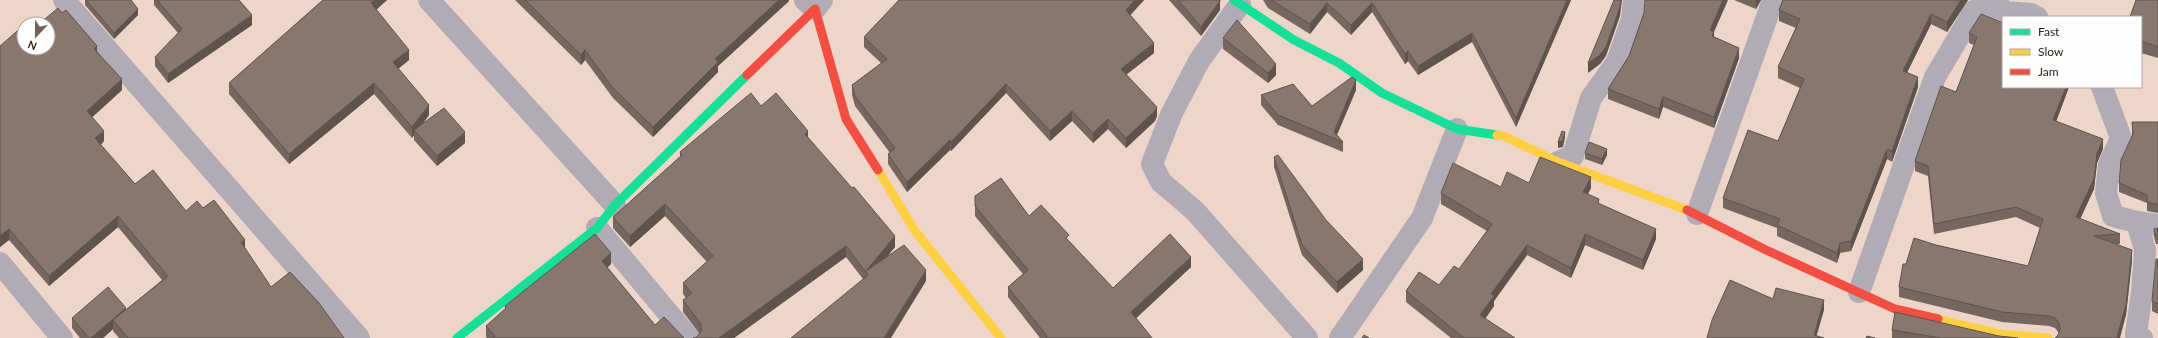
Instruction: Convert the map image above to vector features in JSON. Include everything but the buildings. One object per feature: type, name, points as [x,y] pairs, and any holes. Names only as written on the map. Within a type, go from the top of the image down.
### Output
[{"type":"street","points":[[64,0],[359,338]]},
{"type":"street","points":[[429,0],[615,205]]},
{"type":"street","points":[[1558,162],[1573,156],[1591,98],[1617,62],[1632,19],[1634,0]]},
{"type":"street","points":[[1697,214],[1773,0]]},
{"type":"street","points":[[1308,338],[1195,211],[1161,182],[1152,164],[1171,115],[1196,67],[1237,2],[1294,40],[1339,63],[1382,93],[1457,129],[1504,136],[1558,162],[1697,214],[1766,250],[1895,309],[2000,336],[2048,338]]},
{"type":"street","points":[[457,338],[597,228],[615,205],[814,3]]},
{"type":"street","points":[[814,3],[846,119],[915,231],[1001,338]]},
{"type":"street","points":[[1859,292],[1935,77],[1974,11],[1994,6],[2035,16]]},
{"type":"street","points":[[2102,88],[2121,138],[2109,165],[2106,193],[2113,216],[2148,223],[2142,292],[2136,334],[2142,338]]},
{"type":"street","points":[[1340,338],[1422,218],[1457,129]]},
{"type":"street","points":[[597,228],[689,338]]},
{"type":"street","points":[[0,263],[62,338]]},
{"type":"traffic: fast","points":[[1234,0],[1294,40],[1339,63],[1382,93],[1457,129],[1497,135]]},
{"type":"traffic: fast","points":[[457,338],[597,228],[615,205],[747,75]]},
{"type":"traffic: slow","points":[[1497,135],[1504,136],[1558,162],[1687,210]]},
{"type":"traffic: slow","points":[[878,170],[915,231],[1001,338]]},
{"type":"traffic: slow","points":[[1938,319],[2000,334],[2048,338]]},
{"type":"traffic: jam","points":[[747,75],[815,9],[846,119],[878,170]]},
{"type":"traffic: jam","points":[[1687,210],[1766,250],[1895,309],[1938,319]]}]
